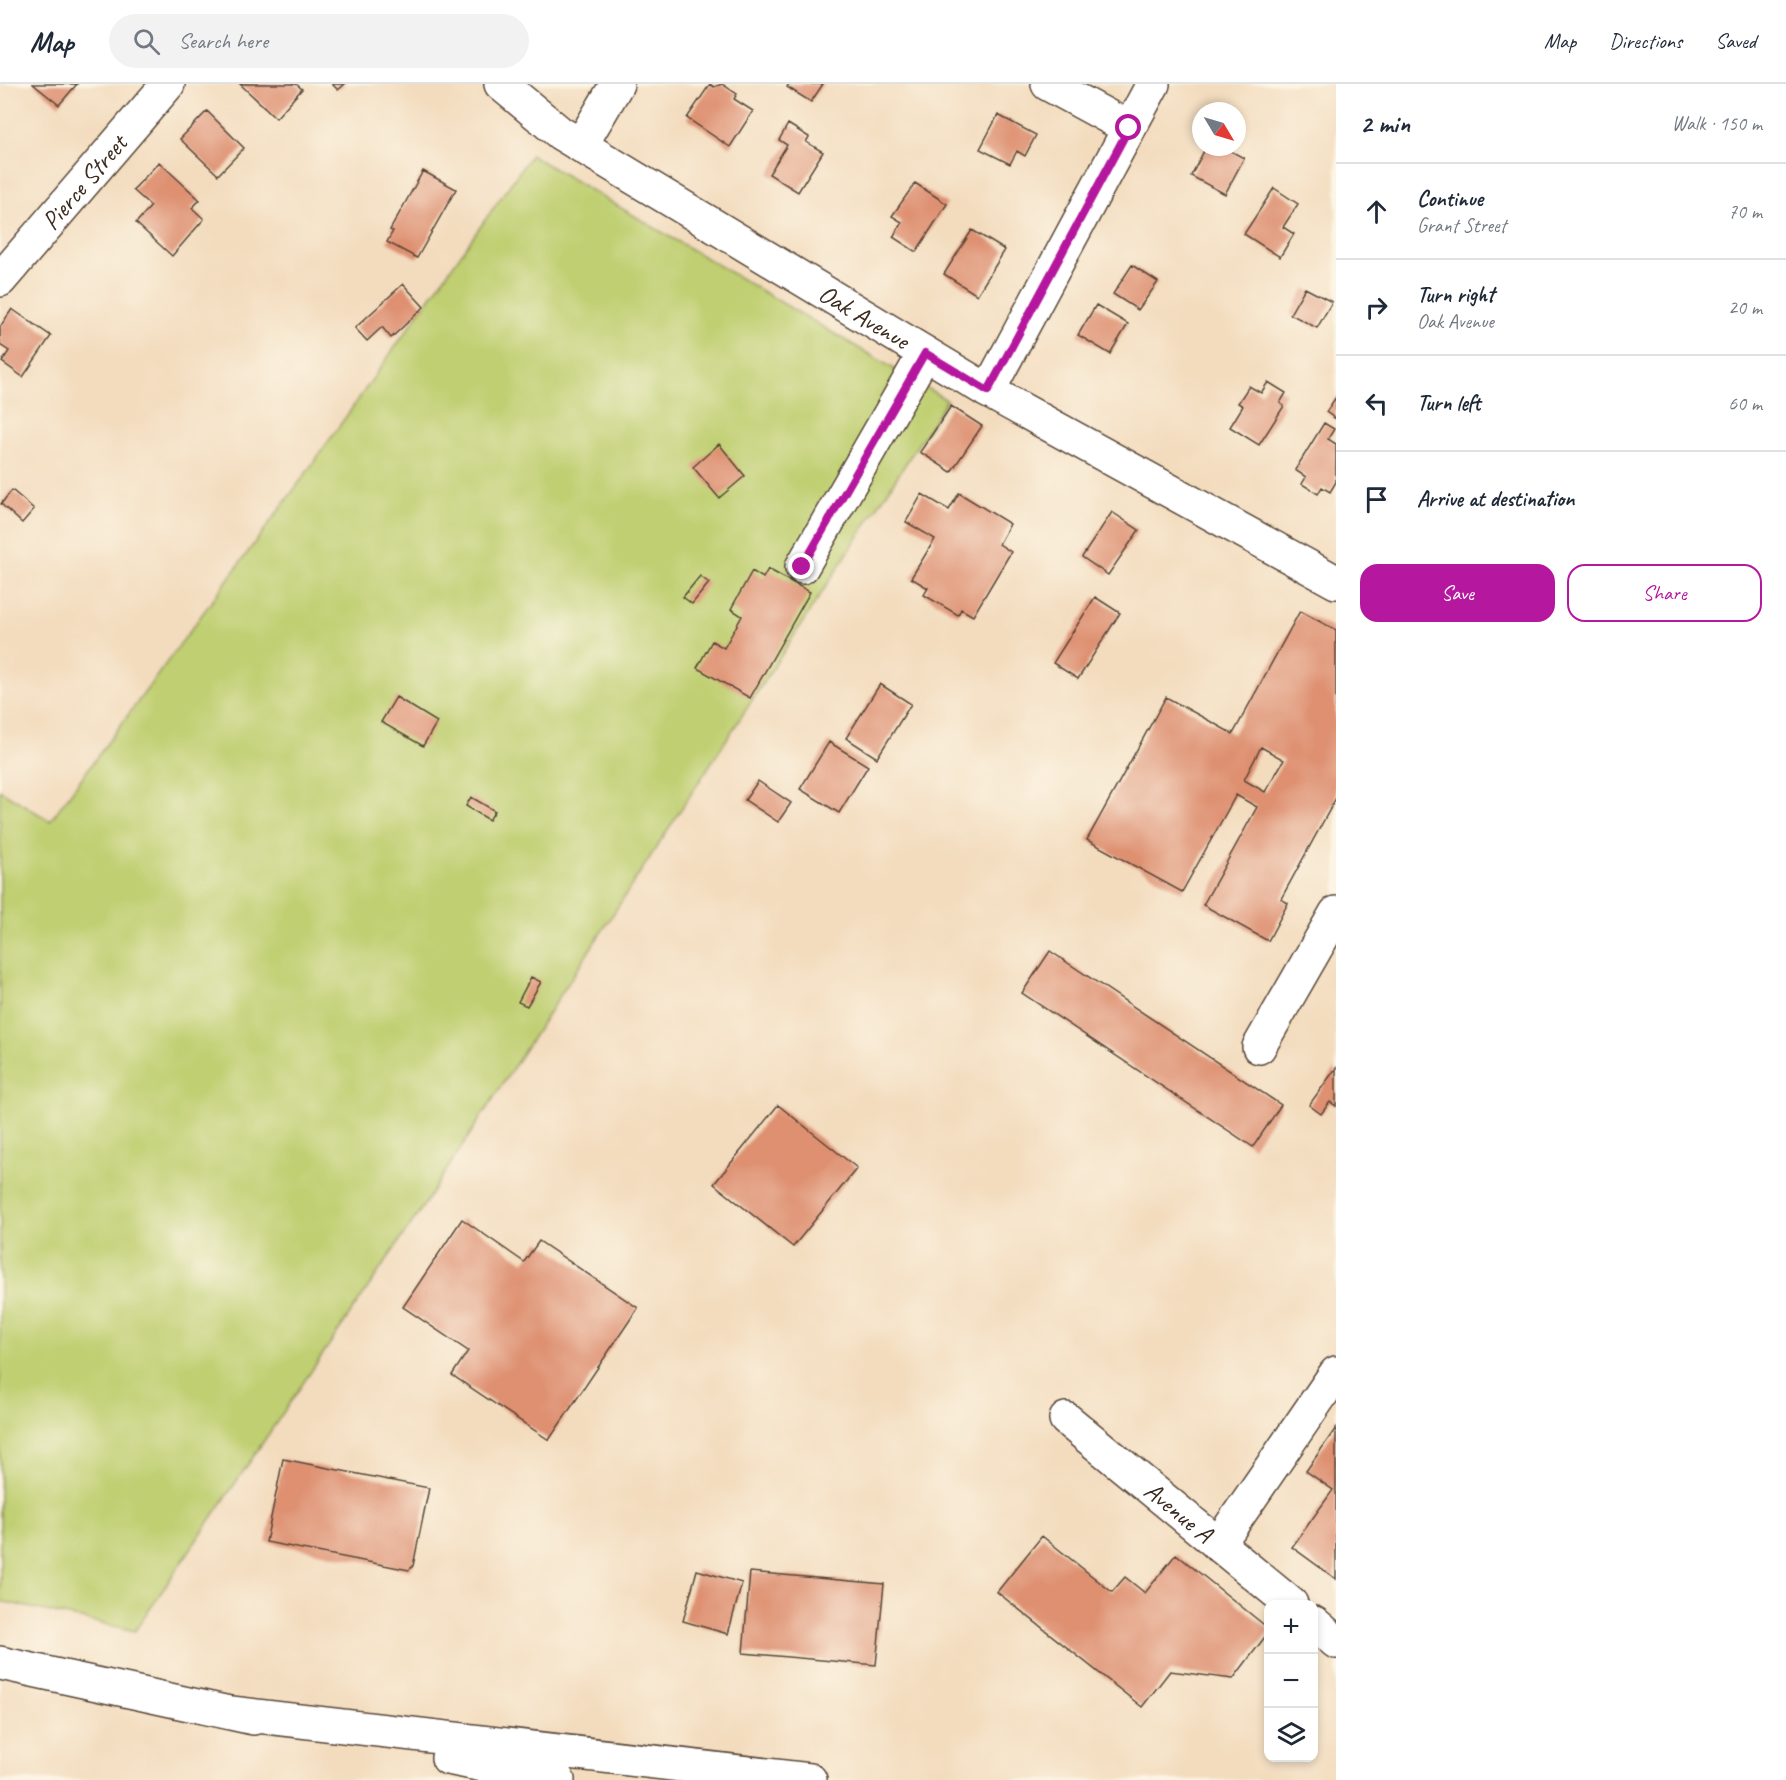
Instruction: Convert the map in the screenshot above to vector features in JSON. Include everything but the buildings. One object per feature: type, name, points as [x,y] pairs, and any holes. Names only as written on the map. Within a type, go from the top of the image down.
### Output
[{"type":"main road","name":"Pierce Street","points":[[0,280],[168,84]]},
{"type":"main road","name":"Oak Avenue","points":[[501,84],[560,132],[988,391],[1336,582]]},
{"type":"main road","points":[[581,145],[617,84]]},
{"type":"main road","points":[[1048,84],[1129,128]]},
{"type":"main road","points":[[988,391],[1153,84]]},
{"type":"main road","points":[[802,567],[925,353]]},
{"type":"main road","points":[[1259,1047],[1336,913]]},
{"type":"main road","points":[[1218,1545],[1336,1373]]},
{"type":"main road","name":"Avenue A","points":[[1066,1419],[1284,1600]]},
{"type":"main road","points":[[1318,1626],[1336,1642]]},
{"type":"main road","points":[[0,1663],[558,1780]]},
{"type":"main road","points":[[231,1713],[810,1780]]},
{"type":"green space","points":[[531,155],[947,400],[424,1205],[135,1631],[0,1601],[0,790],[50,821],[304,476]]},
{"type":"route","points":[[802,567],[925,353],[988,391],[1129,128]]}]
